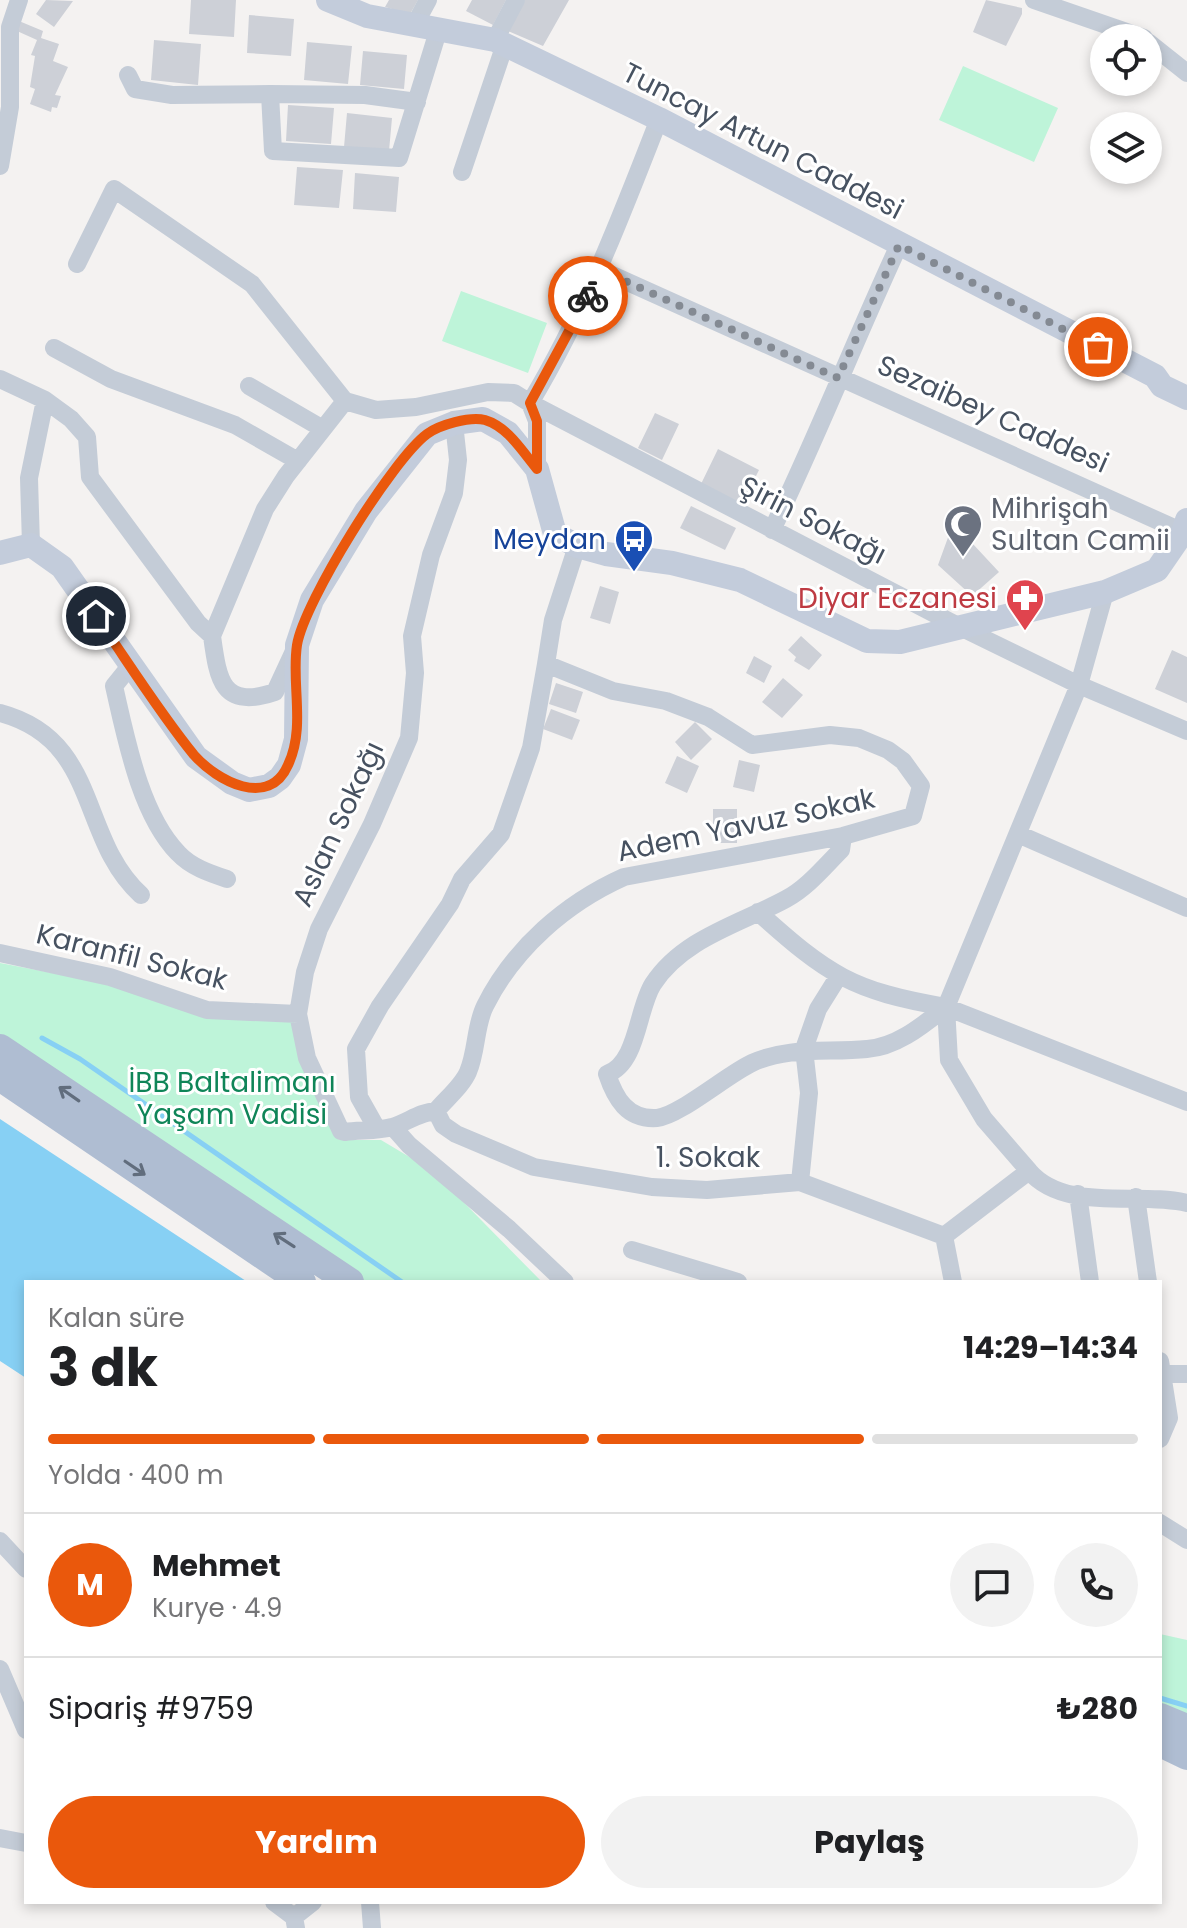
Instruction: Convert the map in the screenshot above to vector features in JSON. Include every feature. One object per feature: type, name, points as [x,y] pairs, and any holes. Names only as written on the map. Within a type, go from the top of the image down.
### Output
[{"type":"main road","points":[[0,1048],[347,1280]]},
{"type":"main road","points":[[0,1077],[299,1280]]},
{"type":"main road","points":[[1162,1718],[1187,1728]]},
{"type":"main road","points":[[1162,1744],[1187,1756]]},
{"type":"street","points":[[0,166],[10,27],[19,0]]},
{"type":"street","name":"Tuncay Artun Caddesi","points":[[328,0],[367,16],[500,42],[659,119],[1155,376]]},
{"type":"street","points":[[270,94],[273,151],[399,158],[417,102],[428,0]]},
{"type":"street","points":[[462,172],[500,42],[516,0]]},
{"type":"street","points":[[1034,0],[1101,24]]},
{"type":"street","points":[[1162,53],[1187,73]]},
{"type":"street","points":[[128,75],[135,89],[172,95],[365,95],[417,102]]},
{"type":"street","points":[[659,119],[601,270],[538,408],[537,469],[555,534],[577,546],[672,563],[740,580],[867,641],[900,642],[1105,592],[1157,570],[1186,528]]},
{"type":"street","points":[[77,264],[114,189],[252,284],[345,401],[265,509],[212,636],[219,680],[231,694],[254,699],[275,692],[297,645],[312,600],[366,511],[427,434],[454,423],[483,419],[508,433],[537,469]]},
{"type":"street","points":[[772,530],[812,448],[838,378],[899,245]]},
{"type":"street","name":"Sezaibey Caddesi","points":[[601,270],[838,378],[1186,528]]},
{"type":"street","points":[[54,348],[111,379],[235,425],[298,461]]},
{"type":"street","points":[[1155,376],[1187,383]]},
{"type":"street","points":[[1155,376],[1162,386],[1187,398]]},
{"type":"street","points":[[0,379],[45,400],[71,419],[87,437],[90,477],[198,623],[212,636]]},
{"type":"street","points":[[249,386],[323,429]]},
{"type":"street","name":"Şirin Sokağı","points":[[345,401],[376,410],[488,392],[514,393],[958,626],[1079,685],[1187,731]]},
{"type":"street","points":[[31,545],[29,478],[45,400]]},
{"type":"street","name":"Aslan Sokağı","points":[[298,1014],[305,972],[319,929],[372,824],[409,738],[415,673],[412,636],[431,555],[454,493],[458,460],[454,423]]},
{"type":"street","points":[[0,553],[31,545],[62,567],[196,757],[232,783],[249,790],[269,786],[280,778],[289,765],[296,739],[297,645]]},
{"type":"street","points":[[563,1280],[409,1145],[385,1128],[359,1097],[356,1049],[380,1006],[450,904],[462,879],[501,834],[531,748],[553,620],[577,546]]},
{"type":"street","points":[[1105,592],[1079,685],[946,1007],[949,1060],[984,1119],[1038,1181],[1078,1194],[1187,1203]]},
{"type":"street","name":"Adem Yavuz Sokak","points":[[436,1111],[467,1074],[484,1008],[534,938],[568,908],[624,877],[843,836],[913,816],[921,786],[913,772],[888,750],[859,738],[830,735],[752,745],[708,717],[666,701],[613,691],[546,664]]},
{"type":"street","points":[[131,665],[114,686],[150,813],[178,853],[201,870],[227,879]]},
{"type":"street","points":[[0,713],[13,716],[62,747],[75,768],[123,879],[141,895]]},
{"type":"street","points":[[1018,834],[1187,908]]},
{"type":"street","points":[[843,836],[841,850],[789,898],[690,946],[664,971],[652,985],[626,1056],[617,1070],[607,1074],[615,1097],[632,1114],[658,1118],[756,1061],[804,1049],[870,1049],[913,1033],[946,1007]]},
{"type":"street","points":[[758,912],[806,955],[838,977],[904,1000],[946,1007],[1187,1102]]},
{"type":"street","name":"Karanfil Sokak","points":[[0,953],[110,977],[207,1010],[298,1014]]},
{"type":"street","points":[[800,1182],[809,1093],[804,1049],[818,1009],[838,977]]},
{"type":"street","points":[[298,1014],[307,1058],[336,1126],[345,1132],[385,1128],[425,1112],[436,1111]]},
{"type":"street","name":"1. Sokak","points":[[436,1111],[443,1125],[456,1134],[534,1167],[707,1190],[800,1182],[944,1236]]},
{"type":"street","points":[[953,1280],[944,1236],[1029,1171]]},
{"type":"street","points":[[1078,1194],[1090,1280]]},
{"type":"street","points":[[1136,1197],[1148,1280]]},
{"type":"street","points":[[632,1250],[731,1280]]},
{"type":"street","points":[[1162,1370],[1187,1374]]},
{"type":"street","points":[[1162,1376],[1169,1418],[1162,1434]]},
{"type":"street","points":[[1162,1524],[1187,1540]]},
{"type":"street","points":[[0,1541],[24,1567]]},
{"type":"street","points":[[0,1669],[24,1725]]},
{"type":"street","points":[[0,1838],[24,1843]]},
{"type":"street","points":[[276,1904],[294,1924],[311,1904]]},
{"type":"street","points":[[370,1904],[372,1928]]},
{"type":"green space","points":[[963,66],[1058,108],[1034,162],[939,120]]},
{"type":"green space","points":[[461,291],[547,323],[528,373],[442,341]]},
{"type":"green space","name":"İBB Baltalimanı Yaşam Vadisi","points":[[0,963],[293,1019],[339,1140],[381,1140],[433,1171],[540,1280],[361,1280],[0,1038]]},
{"type":"green space","points":[[1162,1634],[1187,1640],[1187,1719],[1162,1710]]},
{"type":"water","points":[[0,1119],[244,1280],[24,1280],[24,1377],[0,1361]]},
{"type":"building","points":[[46,0],[73,1],[54,27],[36,14]]},
{"type":"building","points":[[191,0],[236,0],[234,37],[189,34]]},
{"type":"building","points":[[389,0],[418,0],[410,14],[385,7]]},
{"type":"building","points":[[472,0],[506,0],[493,25],[466,11]]},
{"type":"building","points":[[525,0],[569,0],[543,46],[508,31]]},
{"type":"building","points":[[986,0],[1022,8],[1006,46],[973,32]]},
{"type":"building","points":[[249,15],[294,19],[291,56],[247,53]]},
{"type":"building","points":[[19,21],[43,31],[41,38],[59,44],[53,61],[68,67],[55,95],[61,96],[57,108],[52,107],[51,112],[30,104],[35,89],[30,87],[35,56],[31,55],[37,40],[17,31]]},
{"type":"building","points":[[154,40],[201,44],[198,85],[151,80]]},
{"type":"building","points":[[307,42],[352,46],[348,84],[304,80]]},
{"type":"building","points":[[363,51],[407,55],[404,89],[360,85]]},
{"type":"building","points":[[288,105],[334,108],[331,144],[286,141]]},
{"type":"building","points":[[347,113],[392,118],[389,151],[344,147]]},
{"type":"building","points":[[297,167],[343,170],[339,208],[294,205]]},
{"type":"building","points":[[355,173],[399,177],[396,212],[353,209]]},
{"type":"building","points":[[655,413],[679,424],[662,460],[638,448]]},
{"type":"building","points":[[718,449],[759,470],[742,504],[701,484]]},
{"type":"building","points":[[691,506],[736,528],[725,550],[680,528]]},
{"type":"building","name":"Mihrişah Sultan Camii","points":[[954,521],[976,532],[972,543],[999,572],[972,596],[938,565]]},
{"type":"building","points":[[600,586],[619,592],[610,624],[590,618]]},
{"type":"building","points":[[801,636],[822,655],[809,670],[794,661],[796,657],[788,650]]},
{"type":"building","points":[[1172,650],[1187,657],[1187,703],[1155,689]]},
{"type":"building","points":[[754,656],[772,666],[764,683],[746,673]]},
{"type":"building","points":[[783,678],[803,695],[782,718],[762,702]]},
{"type":"building","points":[[556,683],[583,692],[576,713],[549,704]]},
{"type":"building","points":[[551,709],[580,720],[572,740],[543,729]]},
{"type":"building","points":[[695,722],[712,739],[691,760],[675,742]]},
{"type":"building","points":[[677,756],[699,766],[687,793],[665,783]]},
{"type":"building","points":[[739,760],[760,765],[754,792],[733,787]]},
{"type":"building","points":[[713,809],[737,809],[737,843],[713,843]]},
{"type":"waterway","points":[[42,1038],[80,1059],[399,1280]]},
{"type":"waterway","points":[[1162,1699],[1187,1706]]},
{"type":"way so far","points":[[588,296],[601,270],[838,378],[899,245],[1098,347]]},
{"type":"place","name":"Mihrişah Sultan Camii","points":[[963,558]]},
{"type":"place","name":"Meydan","points":[[634,573]]},
{"type":"place","name":"Diyar Eczanesi","points":[[1025,632]]},
{"type":"route","points":[[96,616],[196,757],[232,783],[249,790],[269,786],[280,778],[289,765],[296,739],[297,645],[312,600],[366,511],[427,434],[454,423],[483,419],[508,433],[537,469],[537,421],[530,403],[563,348],[588,296]]}]
